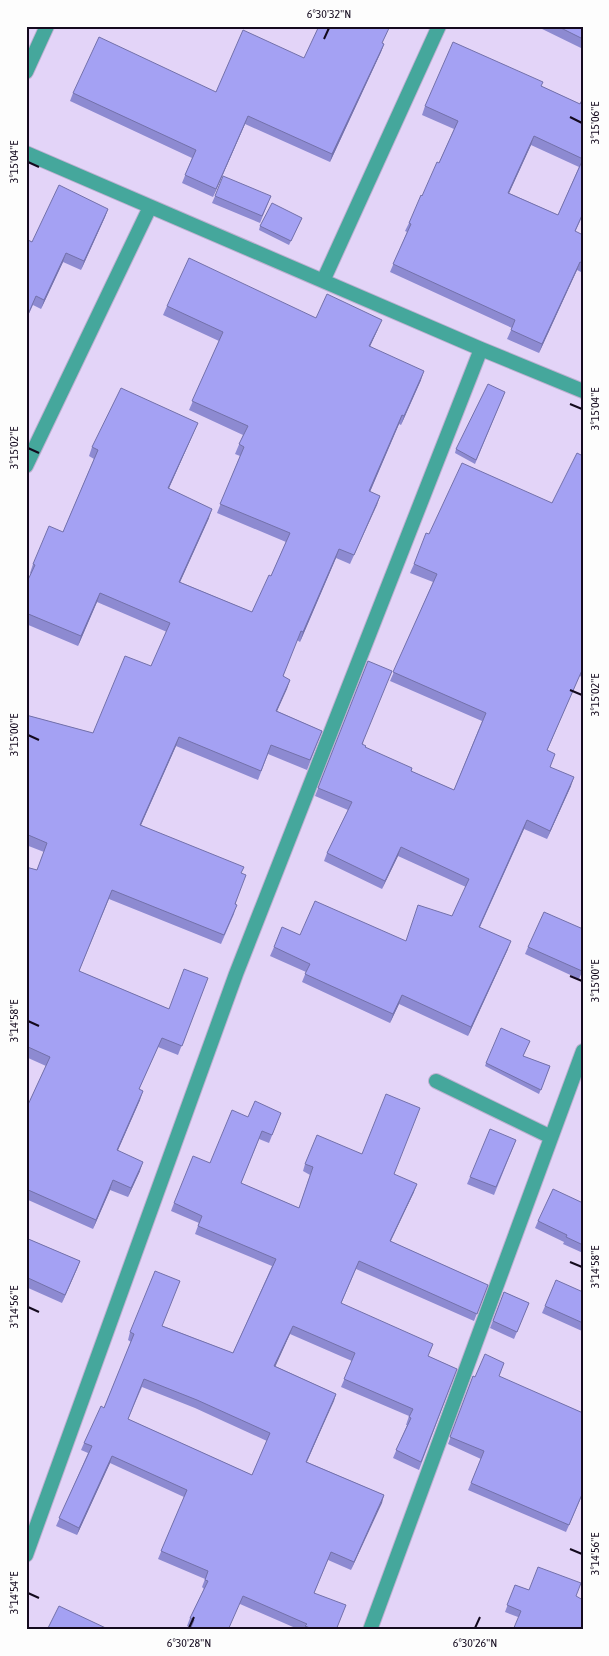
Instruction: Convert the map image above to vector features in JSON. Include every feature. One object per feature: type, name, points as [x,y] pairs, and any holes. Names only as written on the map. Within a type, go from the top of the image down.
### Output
[{"type":"street","points":[[26,72],[47,26]]},
{"type":"street","points":[[324,281],[439,26]]},
{"type":"street","points":[[26,153],[480,350],[583,391]]},
{"type":"street","points":[[26,466],[150,207]]},
{"type":"street","points":[[26,1555],[236,974],[480,350]]},
{"type":"street","points":[[370,1630],[583,1051]]},
{"type":"street","points":[[436,1081],[551,1136]]},
{"type":"building","points":[[319,26],[390,26],[382,43],[384,44],[332,154],[248,116],[216,189],[185,175],[196,150],[73,93],[99,37],[216,92],[243,30],[304,58]]},
{"type":"building","points":[[557,26],[583,26],[583,39]]},
{"type":"building","points":[[453,42],[543,82],[541,86],[580,104],[583,98],[583,159],[583,213],[575,231],[583,235],[583,263],[580,262],[542,344],[511,330],[515,320],[393,264],[411,224],[409,223],[421,195],[437,162],[439,163],[458,121],[425,106]],"holes":[[[534,136],[583,159],[558,215],[508,193]]]},
{"type":"building","points":[[223,176],[271,196],[262,216],[215,196]]},
{"type":"building","points":[[59,185],[108,209],[84,261],[66,253],[44,300],[36,296],[26,319],[26,239],[32,242]]},
{"type":"building","points":[[272,203],[302,218],[291,241],[260,226]]},
{"type":"building","points":[[189,258],[316,318],[327,294],[382,320],[369,346],[424,371],[404,416],[402,415],[369,491],[380,496],[354,555],[339,549],[303,632],[301,631],[283,676],[290,680],[276,711],[322,731],[310,760],[271,745],[261,771],[179,737],[140,825],[244,867],[241,873],[246,875],[235,904],[237,905],[224,935],[112,890],[79,971],[169,1009],[184,969],[208,978],[182,1046],[162,1038],[139,1089],[143,1091],[117,1150],[143,1162],[131,1188],[113,1180],[96,1220],[26,1189],[26,1109],[50,1057],[26,1046],[26,867],[37,870],[47,843],[26,834],[26,779],[28,774],[26,773],[26,715],[93,733],[125,656],[151,666],[170,623],[100,593],[81,636],[26,613],[26,584],[49,526],[63,532],[98,450],[92,447],[121,388],[198,423],[168,488],[212,509],[179,582],[252,612],[269,575],[271,576],[290,533],[220,504],[244,447],[239,444],[248,426],[192,401],[223,332],[167,306]]},
{"type":"building","points":[[488,384],[505,392],[476,460],[456,449]]},
{"type":"building","points":[[577,453],[583,456],[583,668],[547,750],[555,754],[550,767],[574,777],[550,831],[527,820],[479,927],[511,941],[471,1027],[402,995],[393,1014],[305,974],[310,964],[274,947],[282,927],[300,935],[315,901],[406,941],[418,905],[452,916],[469,879],[401,847],[385,881],[327,853],[352,802],[318,788],[368,661],[392,671],[362,744],[412,768],[411,771],[454,790],[486,713],[393,672],[437,574],[414,564],[426,533],[429,534],[462,463],[552,503]]},
{"type":"building","points":[[544,912],[583,929],[582,971],[528,947]]},
{"type":"building","points":[[501,1028],[530,1041],[523,1056],[550,1066],[541,1090],[486,1063]]},
{"type":"building","points":[[386,1094],[420,1108],[394,1174],[417,1184],[390,1241],[488,1285],[477,1314],[359,1261],[341,1303],[433,1344],[428,1356],[457,1369],[421,1462],[396,1450],[411,1418],[409,1417],[413,1409],[344,1379],[355,1353],[293,1326],[274,1366],[336,1394],[306,1462],[384,1495],[354,1562],[331,1552],[314,1593],[346,1605],[336,1630],[315,1630],[305,1626],[307,1624],[243,1596],[228,1630],[190,1630],[194,1620],[190,1618],[208,1581],[205,1580],[208,1571],[161,1551],[187,1490],[112,1456],[79,1528],[59,1518],[92,1446],[84,1443],[101,1406],[104,1408],[134,1334],[130,1332],[155,1271],[180,1281],[162,1326],[233,1353],[276,1259],[198,1226],[202,1216],[174,1203],[193,1156],[210,1163],[232,1110],[248,1117],[255,1101],[281,1113],[272,1135],[262,1131],[241,1183],[299,1208],[313,1167],[305,1164],[317,1135],[362,1154]],"holes":[[[144,1379],[197,1400],[270,1433],[252,1475],[128,1419]]]},
{"type":"building","points":[[490,1129],[516,1140],[496,1187],[470,1177]]},
{"type":"building","points":[[553,1189],[583,1203],[583,1245],[538,1221]]},
{"type":"building","points":[[26,1238],[80,1261],[65,1295],[26,1277]]},
{"type":"building","points":[[556,1280],[583,1292],[583,1323],[545,1306]]},
{"type":"building","points":[[504,1292],[529,1303],[517,1332],[493,1321]]},
{"type":"building","points":[[485,1354],[504,1363],[499,1376],[583,1413],[583,1492],[569,1525],[471,1483],[484,1451],[450,1437],[473,1376],[475,1377]]},
{"type":"building","points":[[538,1567],[581,1583],[576,1596],[583,1600],[583,1630],[513,1630],[521,1611],[507,1605],[515,1585],[529,1590]]},
{"type":"building","points":[[59,1606],[110,1630],[47,1630]]}]
